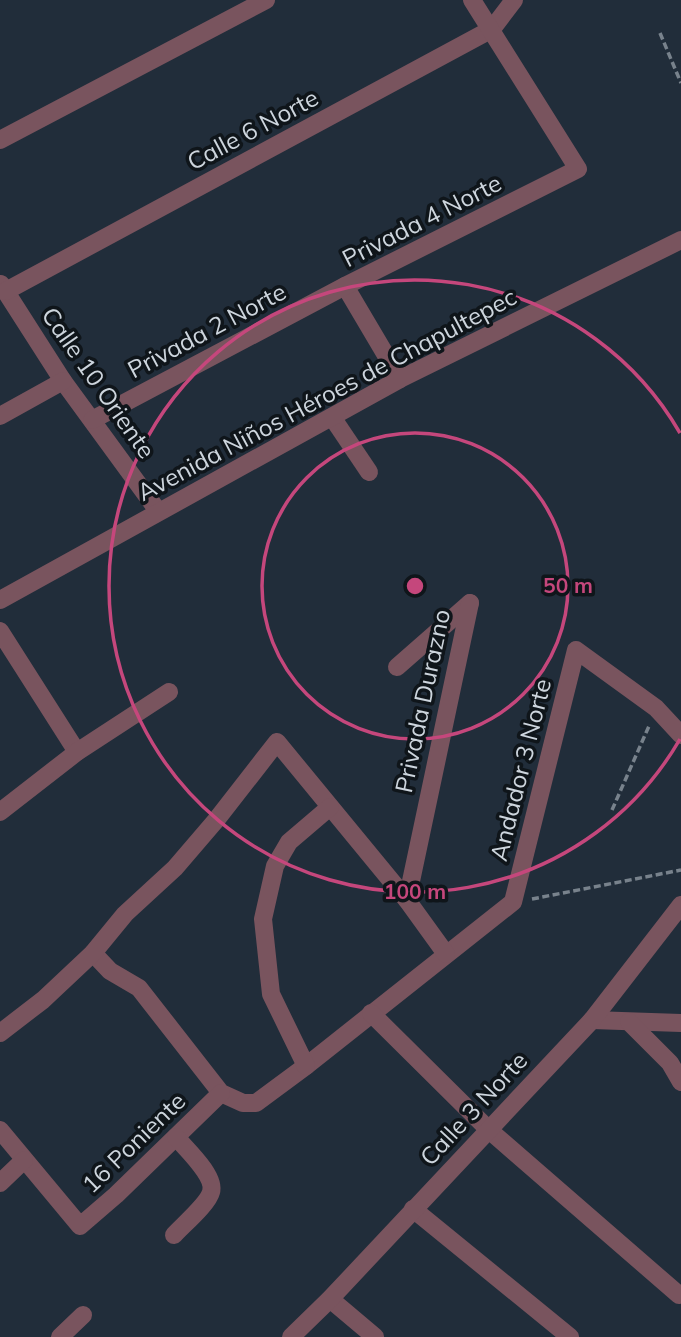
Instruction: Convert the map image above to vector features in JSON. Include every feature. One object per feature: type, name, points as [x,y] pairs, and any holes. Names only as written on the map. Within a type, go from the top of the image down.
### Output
[{"type":"street","points":[[0,140],[245,5],[266,0]]},
{"type":"street","points":[[472,0],[492,29]]},
{"type":"street","name":"Calle 6 Norte","points":[[3,287],[492,29],[513,0]]},
{"type":"street","name":"Privada 4 Norte","points":[[400,379],[345,286],[578,169],[492,29]]},
{"type":"street","name":"Avenida Niños Héroes de Chapultepec","points":[[0,600],[400,379],[681,240]]},
{"type":"street","name":"Privada 2 Norte","points":[[92,420],[345,286]]},
{"type":"street","name":"Calle 10 Oriente","points":[[3,287],[63,381],[158,511]]},
{"type":"street","points":[[0,416],[63,381]]},
{"type":"street","points":[[332,417],[369,472]]},
{"type":"street","name":"Privada Durazno","points":[[397,667],[470,603],[407,900]]},
{"type":"street","points":[[0,631],[77,752]]},
{"type":"street","name":"Andador 3 Norte","points":[[513,902],[576,650],[656,708]]},
{"type":"street","points":[[0,812],[77,752],[169,692]]},
{"type":"street","points":[[656,708],[681,735]]},
{"type":"street","points":[[0,1033],[43,1000],[93,953],[125,914],[175,868],[277,742],[407,900],[446,954]]},
{"type":"street","points":[[306,1066],[271,994],[263,919],[275,866],[289,842],[330,807]]},
{"type":"street","points":[[93,953],[110,971],[139,988],[220,1093],[243,1103],[256,1102],[306,1066],[513,902]]},
{"type":"street","name":"Calle 3 Norte","points":[[291,1337],[330,1299],[592,1020],[681,905]]},
{"type":"street","points":[[371,1013],[489,1130],[679,1295]]},
{"type":"street","points":[[592,1020],[681,1023]]},
{"type":"street","points":[[629,1022],[670,1063],[681,1082]]},
{"type":"street","name":"16 Poniente","points":[[24,1160],[80,1226],[116,1195],[220,1093]]},
{"type":"street","points":[[0,1130],[24,1160],[0,1182]]},
{"type":"street","points":[[174,1235],[211,1194],[212,1183],[176,1137]]},
{"type":"street","points":[[413,1209],[570,1337]]},
{"type":"street","points":[[330,1299],[374,1337]]},
{"type":"street","points":[[60,1337],[83,1315]]},
{"type":"path","points":[[660,33],[681,83]]},
{"type":"path","points":[[612,810],[656,708]]},
{"type":"path","points":[[513,902],[681,870]]}]
